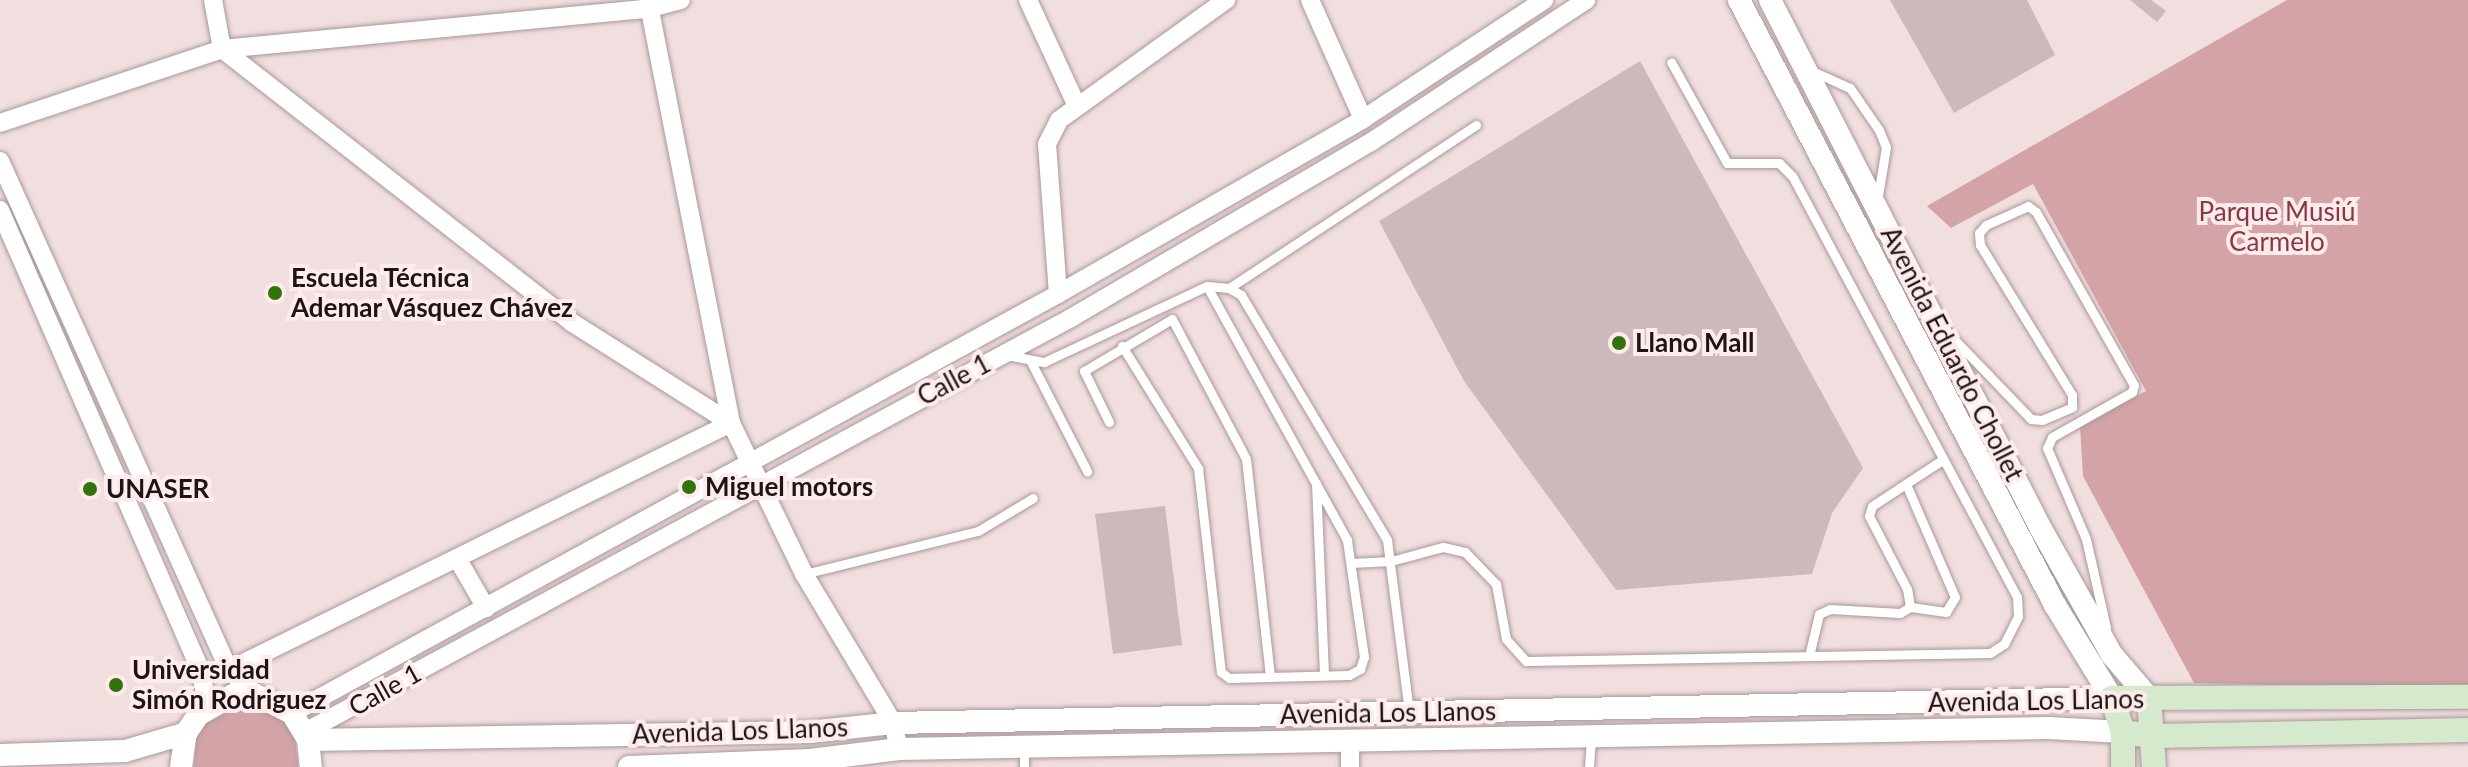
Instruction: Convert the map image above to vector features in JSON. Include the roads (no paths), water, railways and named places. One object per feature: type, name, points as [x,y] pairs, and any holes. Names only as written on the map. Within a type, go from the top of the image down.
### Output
[{"type":"main road","name":"Avenida Los Llanos","points":[[2112,698],[2468,697]]},
{"type":"main road","points":[[2112,698],[2123,732],[2123,767]]},
{"type":"main road","points":[[2149,698],[2154,767]]},
{"type":"main road","name":"Avenida Los Llanos","points":[[2123,732],[2153,736],[2468,730]]},
{"type":"street","points":[[213,0],[222,49],[571,322],[731,423]]},
{"type":"street","points":[[0,123],[222,49],[681,0]]},
{"type":"street","points":[[1028,0],[1076,104]]},
{"type":"street","points":[[1058,294],[1047,144],[1059,120],[1076,104],[1226,0]]},
{"type":"street","points":[[1310,0],[1363,119]]},
{"type":"street","name":"Calle 1","points":[[302,728],[486,608],[1058,294],[1363,119],[1544,0]]},
{"type":"street","name":"Calle 1","points":[[302,728],[1004,354],[1371,142],[1586,0]]},
{"type":"street","name":"Avenida Eduardo Chollet","points":[[1739,0],[2055,605],[2112,698]]},
{"type":"street","name":"Avenida Eduardo Chollet","points":[[1770,0],[2112,655],[2149,698]]},
{"type":"street","points":[[647,4],[731,423],[804,574],[893,723],[899,749]]},
{"type":"street","points":[[0,161],[229,670],[254,694],[302,728],[311,767]]},
{"type":"street","points":[[0,210],[200,669],[205,693],[192,724],[181,767]]},
{"type":"street","points":[[229,670],[731,423]]},
{"type":"street","points":[[457,558],[486,608]]},
{"type":"street","points":[[0,755],[125,751],[192,724],[233,695],[254,694]]},
{"type":"street","name":"Avenida Los Llanos","points":[[302,728],[809,732],[893,723],[2112,698]]},
{"type":"street","name":"Avenida Los Llanos","points":[[629,767],[810,760],[899,749],[1024,757],[1350,741],[2048,728],[2123,732]]},
{"type":"street","points":[[1350,741],[1350,767]]},
{"type":"lane","points":[[1351,563],[1391,561],[1443,547],[1474,558],[1496,584],[1506,639],[1526,661],[1990,653],[2004,644],[2018,616],[2017,597],[1792,176],[1779,163],[1727,163],[1671,62]]},
{"type":"lane","points":[[1806,69],[1850,88],[1879,130],[1886,147],[1877,205]]},
{"type":"lane","points":[[1004,354],[1031,362],[1057,358],[1207,286],[1229,288],[1476,125]]},
{"type":"lane","points":[[1934,318],[2031,419],[2042,420],[2072,407],[2072,395],[1980,245],[1979,233],[1986,225],[2028,206],[2036,212],[2134,385],[2132,392],[2052,437],[2047,448],[2086,539],[2112,655]]},
{"type":"lane","points":[[1122,346],[1198,468],[1221,672],[1229,678],[1349,675],[1360,669],[1364,657],[1347,540],[1207,286]]},
{"type":"lane","points":[[1229,288],[1259,321],[1382,531],[1391,561],[1409,712]]},
{"type":"lane","points":[[1109,422],[1084,371],[1165,322],[1178,323],[1242,449],[1270,677]]},
{"type":"lane","points":[[1031,362],[1087,471]]},
{"type":"lane","points":[[1910,607],[1907,589],[1869,516],[1872,506],[1942,460]]},
{"type":"lane","points":[[1315,480],[1324,675]]},
{"type":"lane","points":[[1809,656],[1819,614],[1830,609],[1900,613],[1910,607],[1946,612],[1955,597],[1906,484]]},
{"type":"lane","points":[[804,574],[978,531],[1033,498]]},
{"type":"lane","points":[[1589,767],[1591,737]]},
{"type":"place","name":"Escuela Técnica Ademar Vásquez Chávez","points":[[275,293]]},
{"type":"place","name":"Llano Mall","points":[[1619,343]]},
{"type":"place","name":"Miguel motors","points":[[689,487]]},
{"type":"place","name":"UNASER","points":[[90,489]]},
{"type":"place","name":"Universidad Simón Rodriguez","points":[[116,685]]},
{"type":"park label","name":"Parque Musiú Carmelo","points":[[2277,227]]}]
